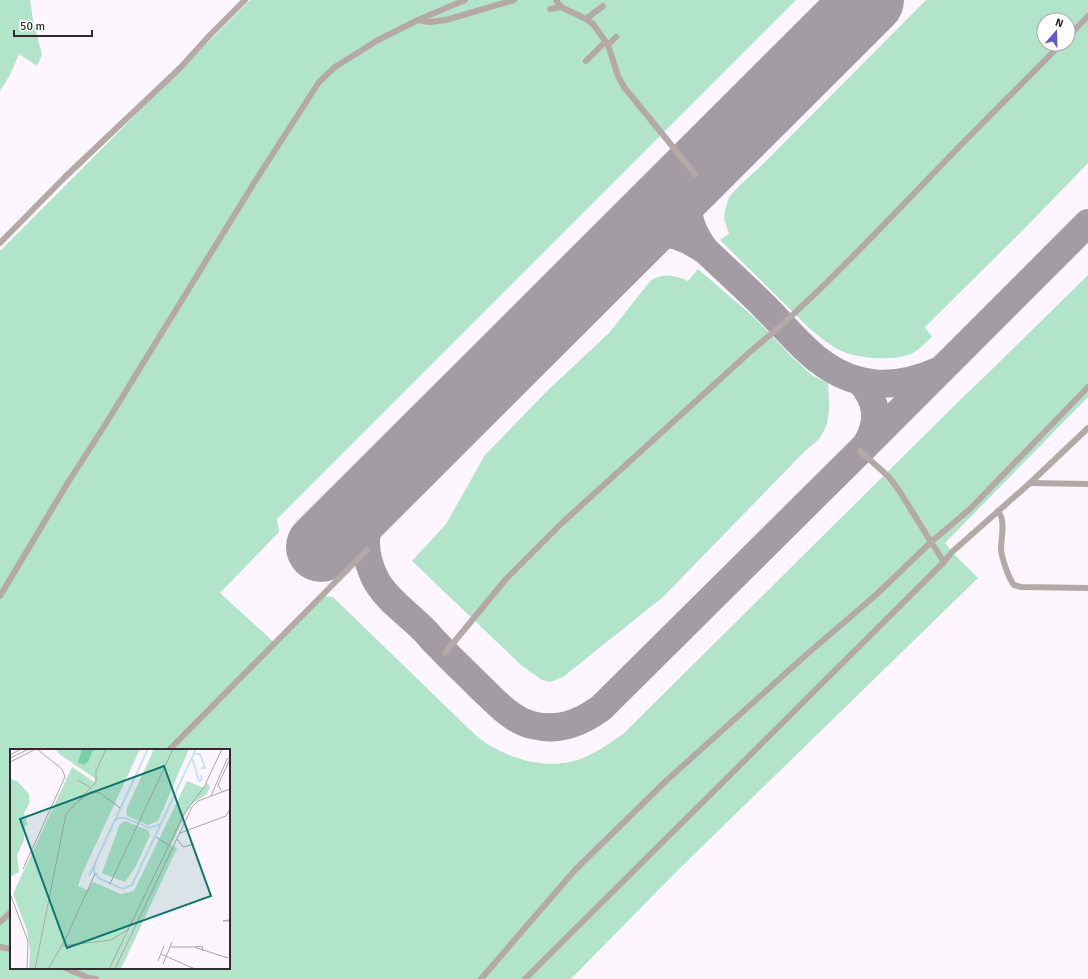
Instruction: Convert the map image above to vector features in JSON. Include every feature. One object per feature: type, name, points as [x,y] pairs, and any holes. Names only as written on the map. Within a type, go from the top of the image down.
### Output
[{"type":"lane","points":[[0,243],[45,197],[175,72],[245,0]]},
{"type":"lane","points":[[0,596],[67,484],[254,183],[319,82],[335,67],[378,40],[418,20],[465,0]]},
{"type":"lane","points":[[418,20],[429,22],[446,20],[514,0]]},
{"type":"lane","points":[[556,0],[561,7],[593,24],[606,44],[618,76],[624,87],[695,174]]},
{"type":"lane","points":[[586,19],[603,6]]},
{"type":"lane","points":[[550,9],[561,7]]},
{"type":"lane","points":[[1076,29],[1088,16]]},
{"type":"lane","points":[[586,61],[616,37]]},
{"type":"lane","points":[[445,653],[506,579],[557,529],[679,416],[782,325],[868,242],[1053,52]]},
{"type":"lane","points":[[481,979],[575,870],[667,780],[806,655],[877,594],[930,542],[970,509],[1088,387]]},
{"type":"lane","points":[[525,979],[944,562],[952,552],[1087,430]]},
{"type":"lane","points":[[860,451],[888,477],[900,492],[930,542],[944,562]]},
{"type":"lane","points":[[1030,483],[1088,484]]},
{"type":"lane","points":[[998,511],[1001,514],[1002,523],[1001,550],[1007,570],[1016,586],[1088,588]]},
{"type":"lane","points":[[170,749],[367,550]]},
{"type":"lane","points":[[0,922],[10,913]]},
{"type":"lane","points":[[0,947],[10,949]]},
{"type":"lane","points":[[67,969],[89,978],[96,979]]},
{"type":"green space","points":[[0,0],[30,0],[33,20],[42,55],[37,66],[19,54],[10,75],[0,91]]},
{"type":"green space","points":[[250,0],[796,0],[277,519],[279,532],[220,593],[275,643],[319,596],[333,597],[469,729],[501,752],[524,760],[547,764],[571,762],[583,758],[598,750],[623,734],[1088,275],[1088,397],[945,543],[978,578],[675,873],[571,979],[0,979],[0,251]]},
{"type":"green space","points":[[926,0],[1088,0],[1088,163],[925,327],[932,337],[913,353],[896,358],[875,358],[854,355],[837,349],[810,329],[720,240],[729,234],[724,219],[725,210],[729,197],[763,164]]},
{"type":"green space","points":[[698,269],[756,319],[791,356],[813,376],[828,383],[829,413],[826,427],[818,440],[804,452],[663,597],[563,677],[550,682],[542,680],[522,666],[412,561],[446,524],[485,455],[546,392],[609,333],[651,280],[660,276],[670,276],[679,277],[688,281]]},
{"type":"taxiway","points":[[699,170],[691,174],[688,196],[690,223],[698,240],[705,250],[817,359],[831,369],[846,376],[861,381],[876,383],[906,381],[938,371]]},
{"type":"taxiway","points":[[387,482],[373,509],[367,528],[366,538],[368,559],[373,574],[387,596],[420,626],[497,704],[517,719],[524,723],[542,727],[560,727],[569,725],[585,718],[601,708],[1088,223]]},
{"type":"taxiway","points":[[620,249],[626,239],[656,233],[678,236],[705,250]]},
{"type":"taxiway","points":[[860,381],[874,404],[875,412],[874,428],[866,445]]},
{"type":"runway","points":[[321,547],[869,0]]}]
